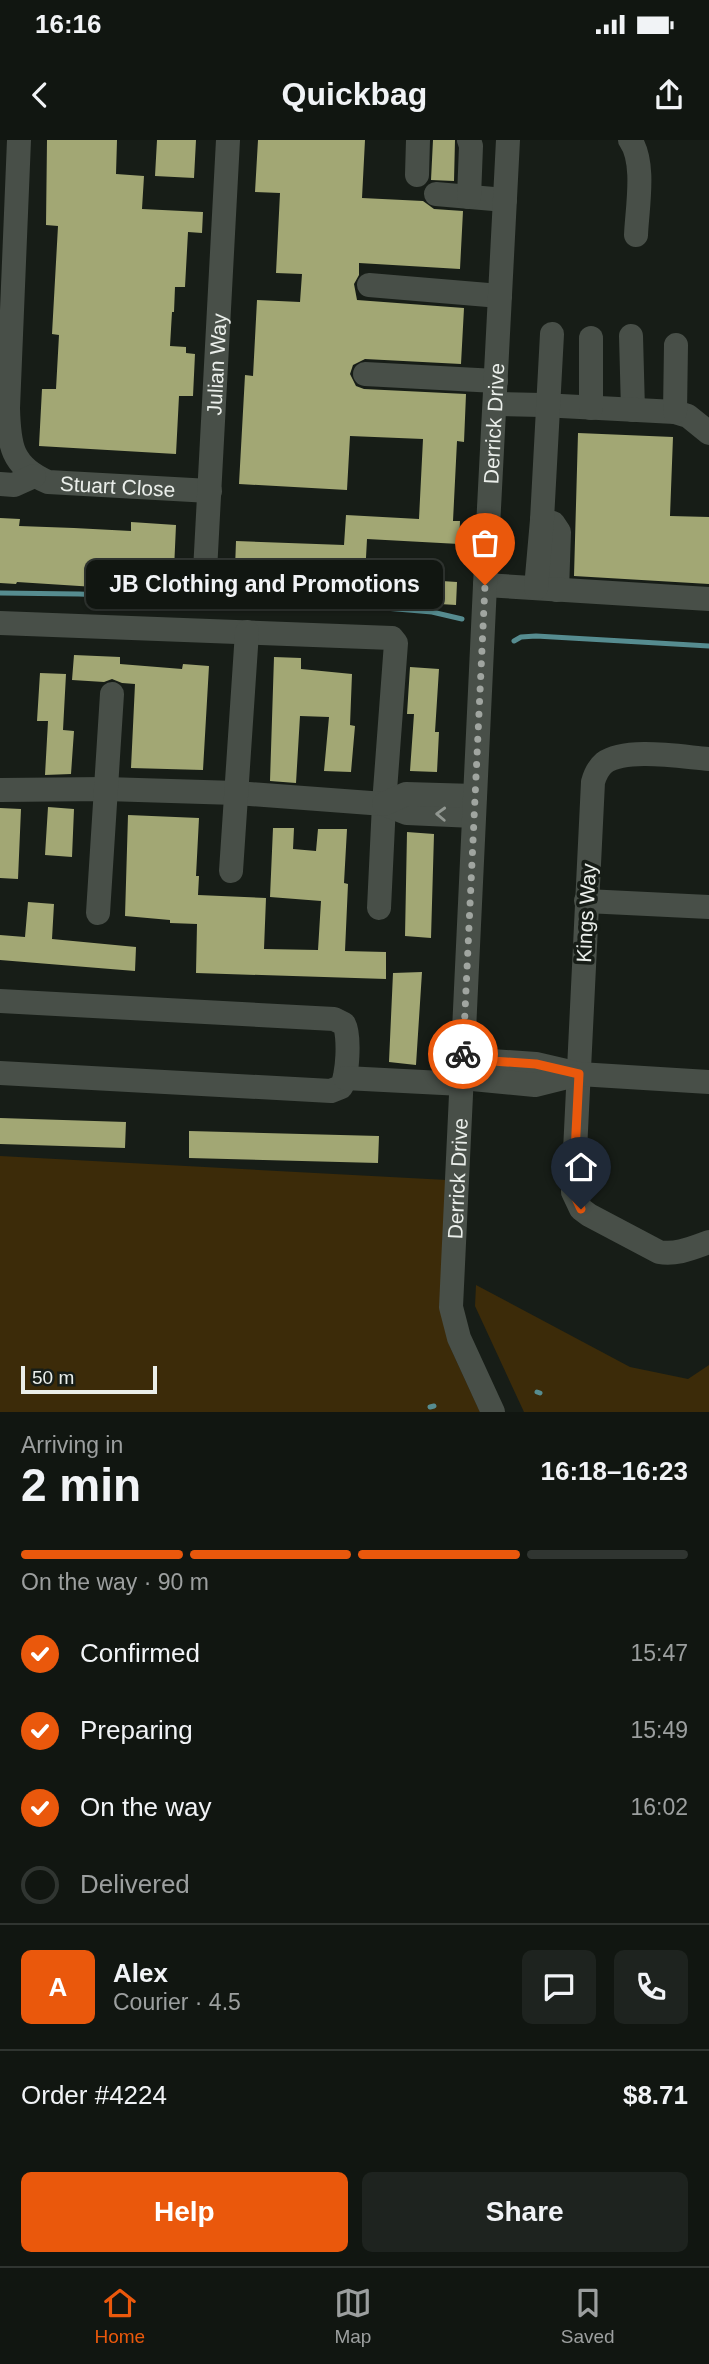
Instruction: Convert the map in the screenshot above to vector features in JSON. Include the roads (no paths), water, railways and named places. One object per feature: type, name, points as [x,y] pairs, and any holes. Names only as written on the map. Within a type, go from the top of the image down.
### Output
[{"type":"street","name":"Stuart Close","points":[[19,140],[4,408],[12,450],[20,464],[34,476],[48,482],[210,491]]},
{"type":"street","name":"Julian Way","points":[[204,590],[228,140]]},
{"type":"street","points":[[417,175],[418,140]]},
{"type":"street","points":[[469,140],[469,197]]},
{"type":"street","name":"Derrick Drive","points":[[493,1412],[459,1338],[451,1307],[508,140]]},
{"type":"street","points":[[630,140],[634,145],[639,167],[636,235]]},
{"type":"street","points":[[436,194],[505,200]]},
{"type":"street","points":[[369,285],[500,296]]},
{"type":"street","points":[[547,589],[559,532],[553,523],[542,520],[552,334]]},
{"type":"street","points":[[631,337],[632,410]]},
{"type":"street","points":[[591,338],[591,408]]},
{"type":"street","points":[[675,412],[676,345]]},
{"type":"street","points":[[365,374],[495,393],[550,405],[675,412],[688,416],[709,433]]},
{"type":"street","points":[[0,484],[14,485],[34,476]]},
{"type":"street","points":[[485,585],[709,599]]},
{"type":"street","points":[[0,623],[389,637],[394,640],[396,643],[379,908]]},
{"type":"street","points":[[231,871],[247,632]]},
{"type":"street","points":[[97,913],[112,694]]},
{"type":"street","name":"Kings Way","points":[[709,759],[637,755],[610,760],[601,765],[593,782],[573,1192],[581,1209],[659,1252],[683,1252],[709,1242]]},
{"type":"street","points":[[0,790],[106,789],[236,793],[384,804],[407,813],[475,806]]},
{"type":"street","points":[[586,901],[709,907]]},
{"type":"street","points":[[0,1001],[334,1019],[347,1029],[345,1078],[341,1087],[331,1091],[0,1073]]},
{"type":"street","points":[[345,1078],[462,1074],[535,1085],[579,1074],[709,1082]]},
{"type":"waterway","points":[[0,593],[385,608],[432,612],[462,619]]},
{"type":"waterway","points":[[514,641],[521,637],[536,636],[709,646]]},
{"type":"waterway","points":[[430,1407],[434,1406]]},
{"type":"place","name":"JB Clothing and Promotions","points":[[485,585]]}]
